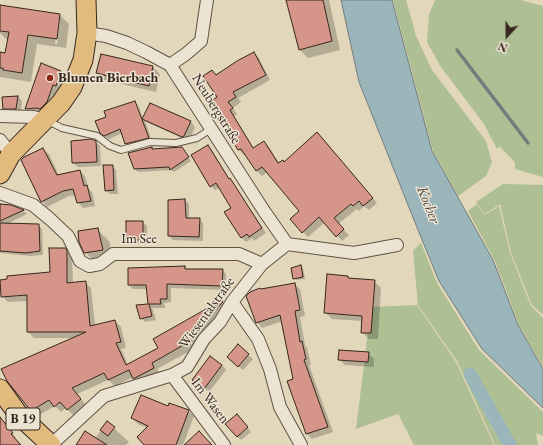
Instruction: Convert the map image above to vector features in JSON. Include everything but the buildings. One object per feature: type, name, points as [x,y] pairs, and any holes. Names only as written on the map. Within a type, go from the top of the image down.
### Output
[{"type":"main road","points":[[0,174],[5,147],[45,120],[61,103],[72,88],[83,60],[87,33],[86,0]]},
{"type":"main road","name":"B 19","points":[[0,389],[18,414],[51,445]]},
{"type":"street","points":[[170,65],[201,41],[207,0]]},
{"type":"street","name":"Neubergstraße","points":[[87,33],[106,36],[127,43],[170,65],[287,244]]},
{"type":"street","points":[[0,116],[34,117],[45,120]]},
{"type":"street","name":"Im See","points":[[0,193],[33,205],[68,236],[80,261],[89,266],[100,264],[113,254],[239,254],[262,264]]},
{"type":"street","points":[[287,244],[354,253],[397,245]]},
{"type":"street","name":"Wiesentalstraße","points":[[51,445],[104,396],[172,375],[187,367],[204,339],[220,322],[232,302],[262,264],[287,244]]},
{"type":"street","points":[[232,302],[258,339],[270,369],[280,407],[302,445]]},
{"type":"street","name":"Im Wasen","points":[[172,375],[224,445]]},
{"type":"lane","points":[[45,120],[62,128],[97,136],[110,146],[121,150],[150,142],[176,143],[197,138],[211,129]]},
{"type":"green space","points":[[393,0],[406,0],[416,36],[432,70],[486,141],[492,162],[486,176],[458,196],[433,151]]},
{"type":"green space","points":[[435,0],[521,0],[543,6],[543,177],[515,169],[515,162],[499,146],[497,149],[484,124],[441,67],[427,42],[429,15]]},
{"type":"green space","points":[[503,184],[543,185],[543,315],[532,305],[511,253],[500,204],[485,214],[476,202]]},
{"type":"green space","points":[[477,204],[485,215],[499,206],[510,253],[531,306],[543,318],[543,367],[519,325],[495,261],[468,211]]},
{"type":"green space","points":[[421,243],[437,283],[479,350],[543,412],[543,436],[536,433],[538,445],[495,445],[457,361],[418,305],[413,251]]},
{"type":"green space","points":[[417,305],[456,362],[494,445],[414,445],[398,414],[356,429],[371,307]]},
{"type":"water","name":"Kocher","points":[[341,0],[392,0],[432,151],[493,260],[518,325],[543,369],[543,408],[482,349],[439,281],[359,82]]},
{"type":"waterway","points":[[457,50],[528,143]]},
{"type":"waterway","points":[[470,374],[510,445]]},
{"type":"place","name":"Blumen Bierbach","points":[[50,78]]}]
